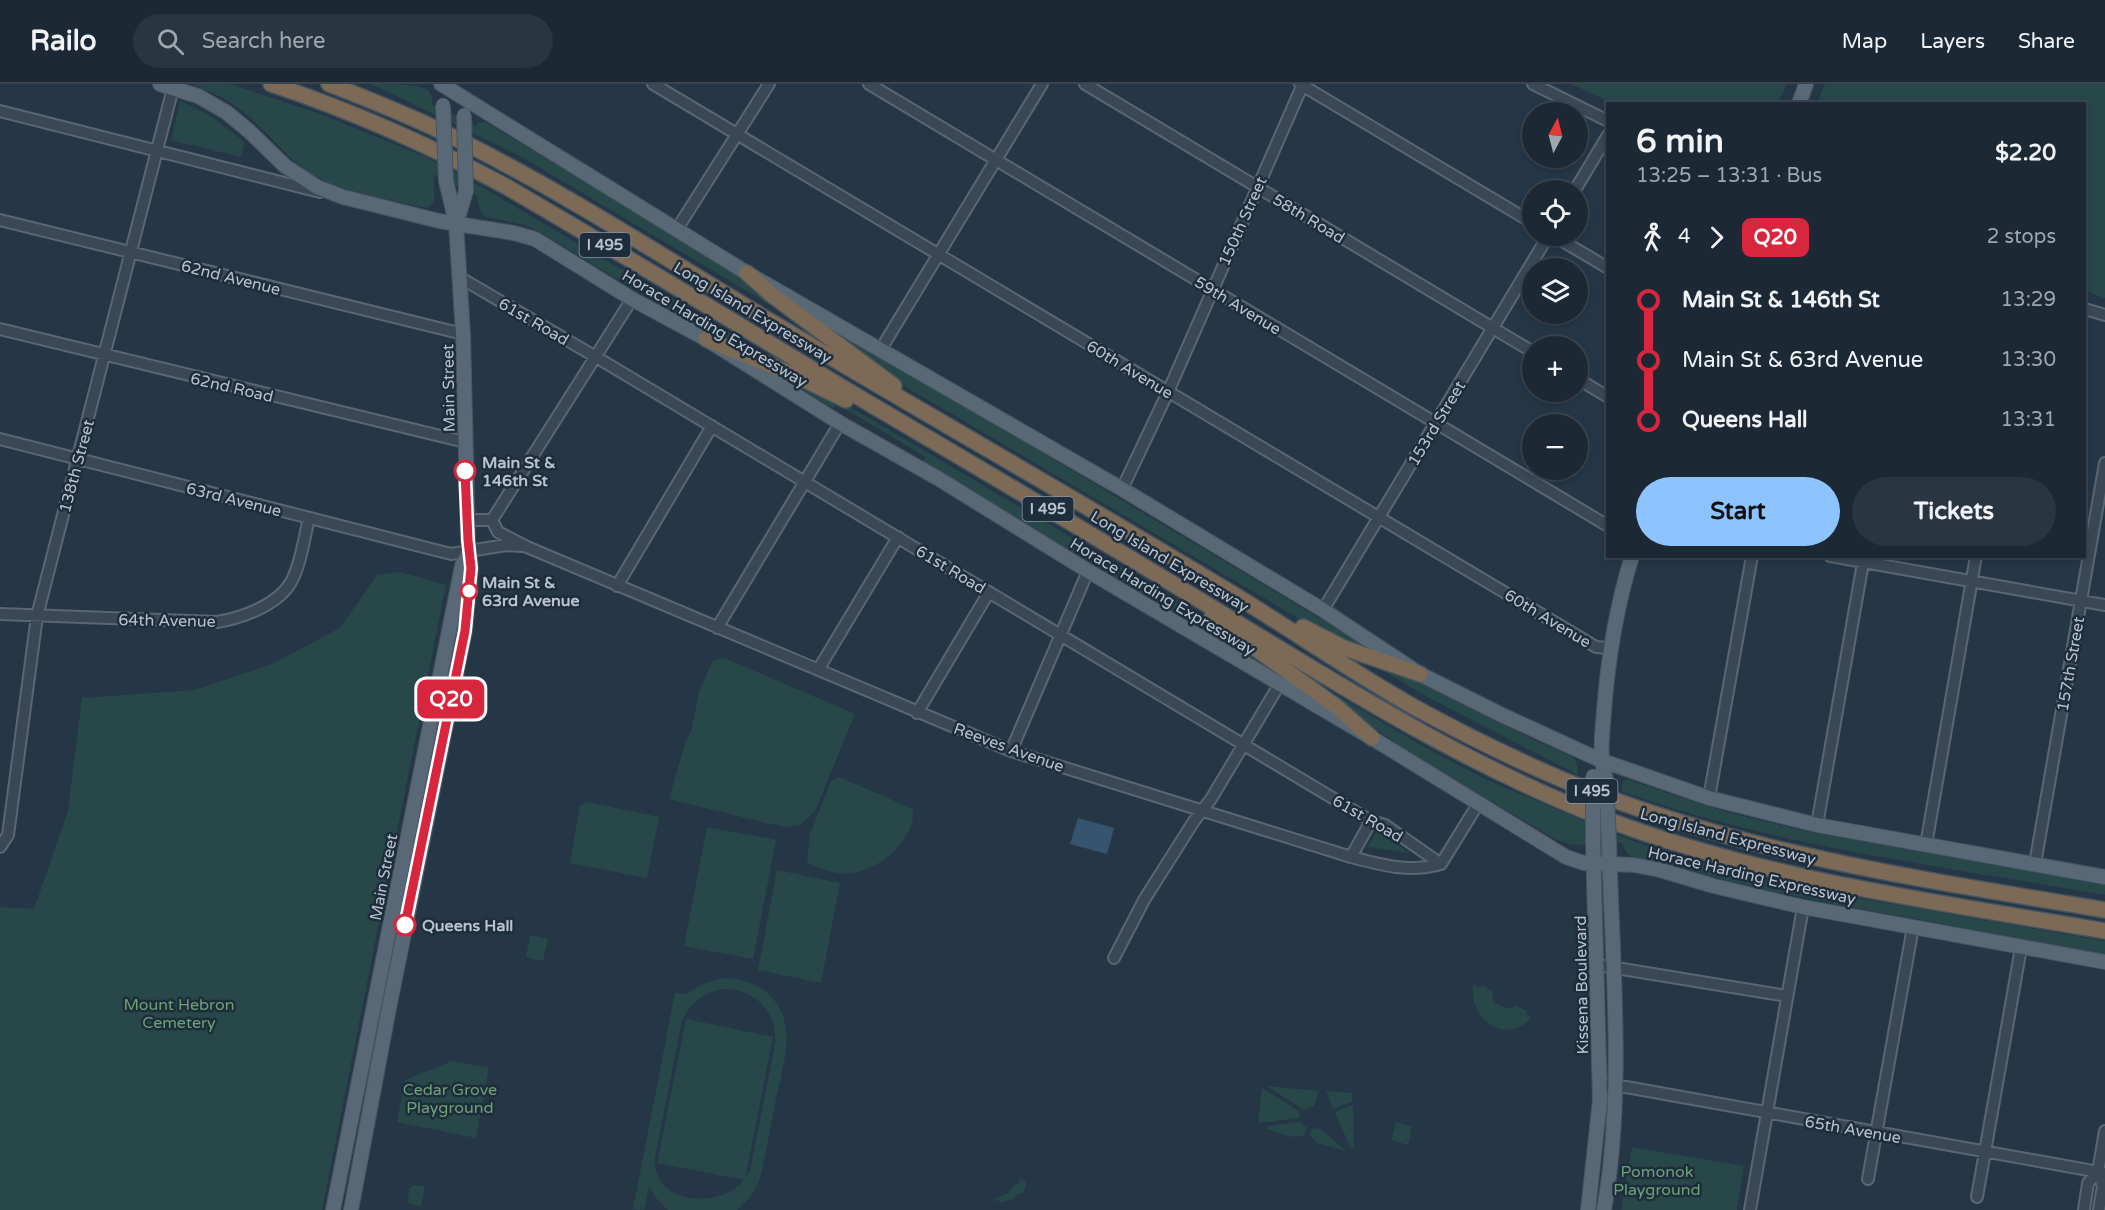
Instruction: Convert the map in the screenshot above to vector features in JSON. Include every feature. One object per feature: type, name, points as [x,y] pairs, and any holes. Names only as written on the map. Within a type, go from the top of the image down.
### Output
[{"type":"highway","name":"Long Island Expressway","points":[[271,84],[367,119],[490,178],[1171,582],[1403,723],[1535,790],[1610,820],[1693,848],[1770,869],[1921,899],[2105,931]]},
{"type":"highway","name":"Long Island Expressway","points":[[330,84],[436,129],[510,167],[1229,591],[1410,705],[1542,771],[1620,802],[1695,828],[1774,849],[1924,879],[2105,910]]},
{"type":"highway","points":[[747,273],[772,296],[879,374],[931,417]]},
{"type":"highway","points":[[706,339],[796,376],[925,436]]},
{"type":"highway","points":[[1171,582],[1217,621],[1337,707],[1372,738]]},
{"type":"highway","points":[[1229,591],[1344,648],[1420,674]]},
{"type":"main road","points":[[1800,102],[1806,84]]},
{"type":"main road","name":"Horace Harding Expressway","points":[[166,86],[198,96],[226,112],[249,131],[273,156],[295,174],[317,187],[343,197],[439,221],[514,232],[536,239],[632,299],[706,339],[840,423],[939,479],[1088,571],[1372,738],[1566,857],[1584,863],[1634,865],[1660,870],[1714,886],[1803,907],[2105,962]]},
{"type":"main road","points":[[450,87],[747,273],[1122,489],[1323,610],[1420,674],[1502,715],[1600,760],[1709,798],[1816,825],[2105,877]]},
{"type":"main road","name":"Main Street","points":[[351,1210],[465,631],[471,568],[467,520],[463,334],[456,223],[446,181],[443,105],[450,87]]},
{"type":"main road","name":"Main Street","points":[[450,87],[464,115],[466,191],[456,223]]},
{"type":"main road","name":"Main Street","points":[[333,1210],[462,566],[469,552]]},
{"type":"main road","name":"Kissena Boulevard","points":[[1588,1210],[1599,1123],[1600,1085],[1593,844],[1610,648],[1616,613],[1631,558]]},
{"type":"main road","name":"Kissena Boulevard","points":[[1599,778],[1609,843],[1614,966],[1615,1087],[1604,1210]]},
{"type":"street","name":"60th Avenue","points":[[653,84],[1596,647],[1610,648]]},
{"type":"street","points":[[677,230],[769,84]]},
{"type":"street","name":"59th Avenue","points":[[869,84],[1606,525]]},
{"type":"street","points":[[881,349],[1042,84]]},
{"type":"street","name":"58th Road","points":[[1085,84],[1522,345]]},
{"type":"street","points":[[1302,84],[1522,216]]},
{"type":"street","name":"150th Street","points":[[1122,489],[1168,392],[1302,84]]},
{"type":"street","points":[[1533,84],[1606,121]]},
{"type":"street","name":"138th Street","points":[[0,847],[8,835],[37,616],[158,150],[166,86]]},
{"type":"street","points":[[0,111],[343,197]]},
{"type":"street","points":[[1581,180],[1606,138]]},
{"type":"street","name":"62nd Avenue","points":[[0,220],[463,334]]},
{"type":"street","name":"153rd Street","points":[[1323,610],[1542,246]]},
{"type":"street","points":[[1571,246],[1606,267]]},
{"type":"street","name":"61st Road","points":[[459,277],[1062,634],[1371,821],[1385,825],[1441,864]]},
{"type":"street","points":[[467,520],[492,520],[632,299]]},
{"type":"street","points":[[2086,309],[2105,315]]},
{"type":"street","name":"62nd Road","points":[[0,329],[465,442]]},
{"type":"street","points":[[1588,385],[1606,396]]},
{"type":"street","points":[[717,628],[840,423]]},
{"type":"street","points":[[617,586],[712,426]]},
{"type":"street","name":"63rd Avenue","points":[[0,439],[451,554],[469,552]]},
{"type":"street","name":"157th Street","points":[[2035,864],[2105,463]]},
{"type":"street","name":"64th Avenue","points":[[0,614],[217,622],[229,620],[268,603],[285,591],[294,575],[309,518]]},
{"type":"street","name":"Reeves Avenue","points":[[492,520],[498,532],[527,547],[1011,751],[1351,857],[1395,867],[1426,868],[1441,864]]},
{"type":"street","points":[[818,670],[898,537]]},
{"type":"street","name":"Reeves Avenue","points":[[469,552],[506,545],[527,547]]},
{"type":"street","points":[[1709,798],[1752,558]]},
{"type":"street","points":[[1926,845],[1976,558]]},
{"type":"street","points":[[1816,825],[1863,559],[2105,604]]},
{"type":"street","points":[[1011,751],[1088,571]]},
{"type":"street","points":[[917,713],[989,592]]},
{"type":"street","points":[[1114,957],[1144,900],[1279,685]]},
{"type":"street","points":[[1441,864],[1478,804]]},
{"type":"street","points":[[1351,857],[1371,821]]},
{"type":"street","points":[[1750,1210],[1803,907]]},
{"type":"street","points":[[1868,1179],[1913,927]]},
{"type":"street","points":[[1977,1197],[2021,948]]},
{"type":"street","points":[[1598,965],[1787,996]]},
{"type":"street","name":"65th Avenue","points":[[1600,1085],[2101,1172]]},
{"type":"street","points":[[2099,1210],[2103,1186],[2101,1172],[2105,1131]]},
{"type":"street","points":[[2084,1210],[2088,1183],[2101,1172]]},
{"type":"green space","points":[[192,84],[230,84],[318,113],[426,157],[480,186],[775,362],[704,332],[526,225],[486,217],[480,211],[476,195],[434,175],[434,202],[427,208],[371,196],[329,183],[295,161],[237,107]]},
{"type":"green space","points":[[371,84],[410,85],[428,90],[432,104],[476,126],[478,123],[485,122],[729,268],[802,324],[522,157]]},
{"type":"green space","points":[[1571,84],[1787,84],[1778,102],[1610,102]]},
{"type":"green space","points":[[1825,84],[2105,84],[2105,298],[2086,291],[2086,102],[1817,102]]},
{"type":"green space","points":[[180,101],[209,115],[241,139],[244,144],[241,157],[171,140]]},
{"type":"green space","points":[[807,312],[1364,645],[1362,648],[1335,640],[906,387],[805,313]]},
{"type":"green space","points":[[781,377],[825,392],[1179,601],[1279,671],[1277,674],[922,463],[926,457],[847,410],[836,406],[832,408]]},
{"type":"green space","name":"Mount Hebron Cemetery","points":[[400,572],[446,585],[322,1210],[0,1210],[0,907],[34,909],[68,811],[82,698],[195,690],[272,664],[340,628],[377,575]]},
{"type":"green space","points":[[724,658],[855,714],[815,811],[800,825],[784,827],[669,799],[686,740],[691,732],[699,692],[713,660]]},
{"type":"green space","points":[[1378,665],[1421,680],[1534,740],[1571,756],[1576,762],[1578,775],[1422,694],[1377,667]]},
{"type":"green space","points":[[1331,692],[1426,748],[1485,779],[1630,840],[1689,860],[1760,878],[1862,899],[2105,941],[2105,954],[1954,928],[1954,926],[1778,892],[1633,857],[1627,853],[1622,843],[1572,845],[1555,839],[1412,754],[1329,696]]},
{"type":"green space","points":[[839,777],[913,809],[909,831],[902,842],[884,859],[863,871],[840,873],[807,862],[810,834],[831,781]]},
{"type":"green space","points":[[1626,779],[1719,810],[1805,831],[2105,883],[2105,895],[1861,853],[1740,827],[1621,791]]},
{"type":"green space","points":[[587,802],[659,817],[647,878],[570,863],[580,806]]},
{"type":"green space","points":[[707,827],[776,840],[753,959],[684,946]]},
{"type":"green space","points":[[1377,831],[1409,853],[1368,847]]},
{"type":"green space","points":[[777,870],[840,883],[821,983],[758,970]]},
{"type":"green space","points":[[530,935],[548,939],[543,961],[526,957]]},
{"type":"green space","points":[[723,978],[751,983],[766,992],[777,1004],[783,1017],[786,1030],[784,1060],[759,1181],[752,1195],[737,1210],[668,1210],[649,1187],[644,1210],[633,1209],[675,993],[686,994],[704,983]],"holes":[[[722,989],[734,989],[754,997],[762,1004],[768,1012],[775,1032],[775,1044],[750,1170],[741,1183],[728,1192],[713,1197],[696,1198],[680,1195],[666,1187],[658,1175],[655,1158],[682,1021],[693,1004],[703,996]]]},
{"type":"green space","points":[[1473,984],[1480,988],[1482,985],[1492,991],[1498,1004],[1512,1008],[1515,1005],[1527,1011],[1526,1014],[1531,1018],[1521,1026],[1510,1029],[1500,1029],[1490,1025],[1476,1008]]},
{"type":"green space","points":[[686,1019],[773,1037],[745,1180],[657,1163]]},
{"type":"green space","name":"Cedar Grove Playground","points":[[452,1061],[489,1068],[476,1138],[397,1122],[405,1080]]},
{"type":"green space","points":[[1267,1086],[1319,1091],[1314,1106],[1304,1110]]},
{"type":"green space","points":[[1262,1088],[1300,1112],[1299,1118],[1258,1123]]},
{"type":"green space","points":[[1326,1091],[1352,1093],[1352,1102],[1333,1109]]},
{"type":"green space","points":[[1353,1105],[1354,1148],[1351,1149],[1335,1112]]},
{"type":"green space","points":[[1300,1122],[1307,1128],[1304,1135],[1294,1137],[1267,1129],[1267,1126]]},
{"type":"green space","points":[[1396,1122],[1412,1127],[1408,1145],[1391,1140]]},
{"type":"green space","points":[[1319,1128],[1346,1151],[1317,1143],[1310,1135],[1312,1129]]},
{"type":"green space","name":"Pomonok Playground","points":[[1632,1147],[1744,1166],[1737,1210],[1621,1210]]},
{"type":"green space","points":[[1020,1180],[1025,1181],[1026,1186],[1023,1193],[1019,1193],[1012,1200],[1001,1203],[1000,1200],[993,1201],[1009,1193]]},
{"type":"green space","points":[[414,1185],[425,1187],[421,1206],[408,1202],[409,1189]]},
{"type":"water","points":[[1078,818],[1114,828],[1107,854],[1070,844]]},
{"type":"bus line","name":"Q20","points":[[405,925],[465,631],[471,560],[465,471]]},
{"type":"place","name":"Main St & 146th St","points":[[465,471]]},
{"type":"place","name":"Main St & 63rd Avenue","points":[[469,591]]},
{"type":"place","name":"Queens Hall","points":[[405,925]]}]
